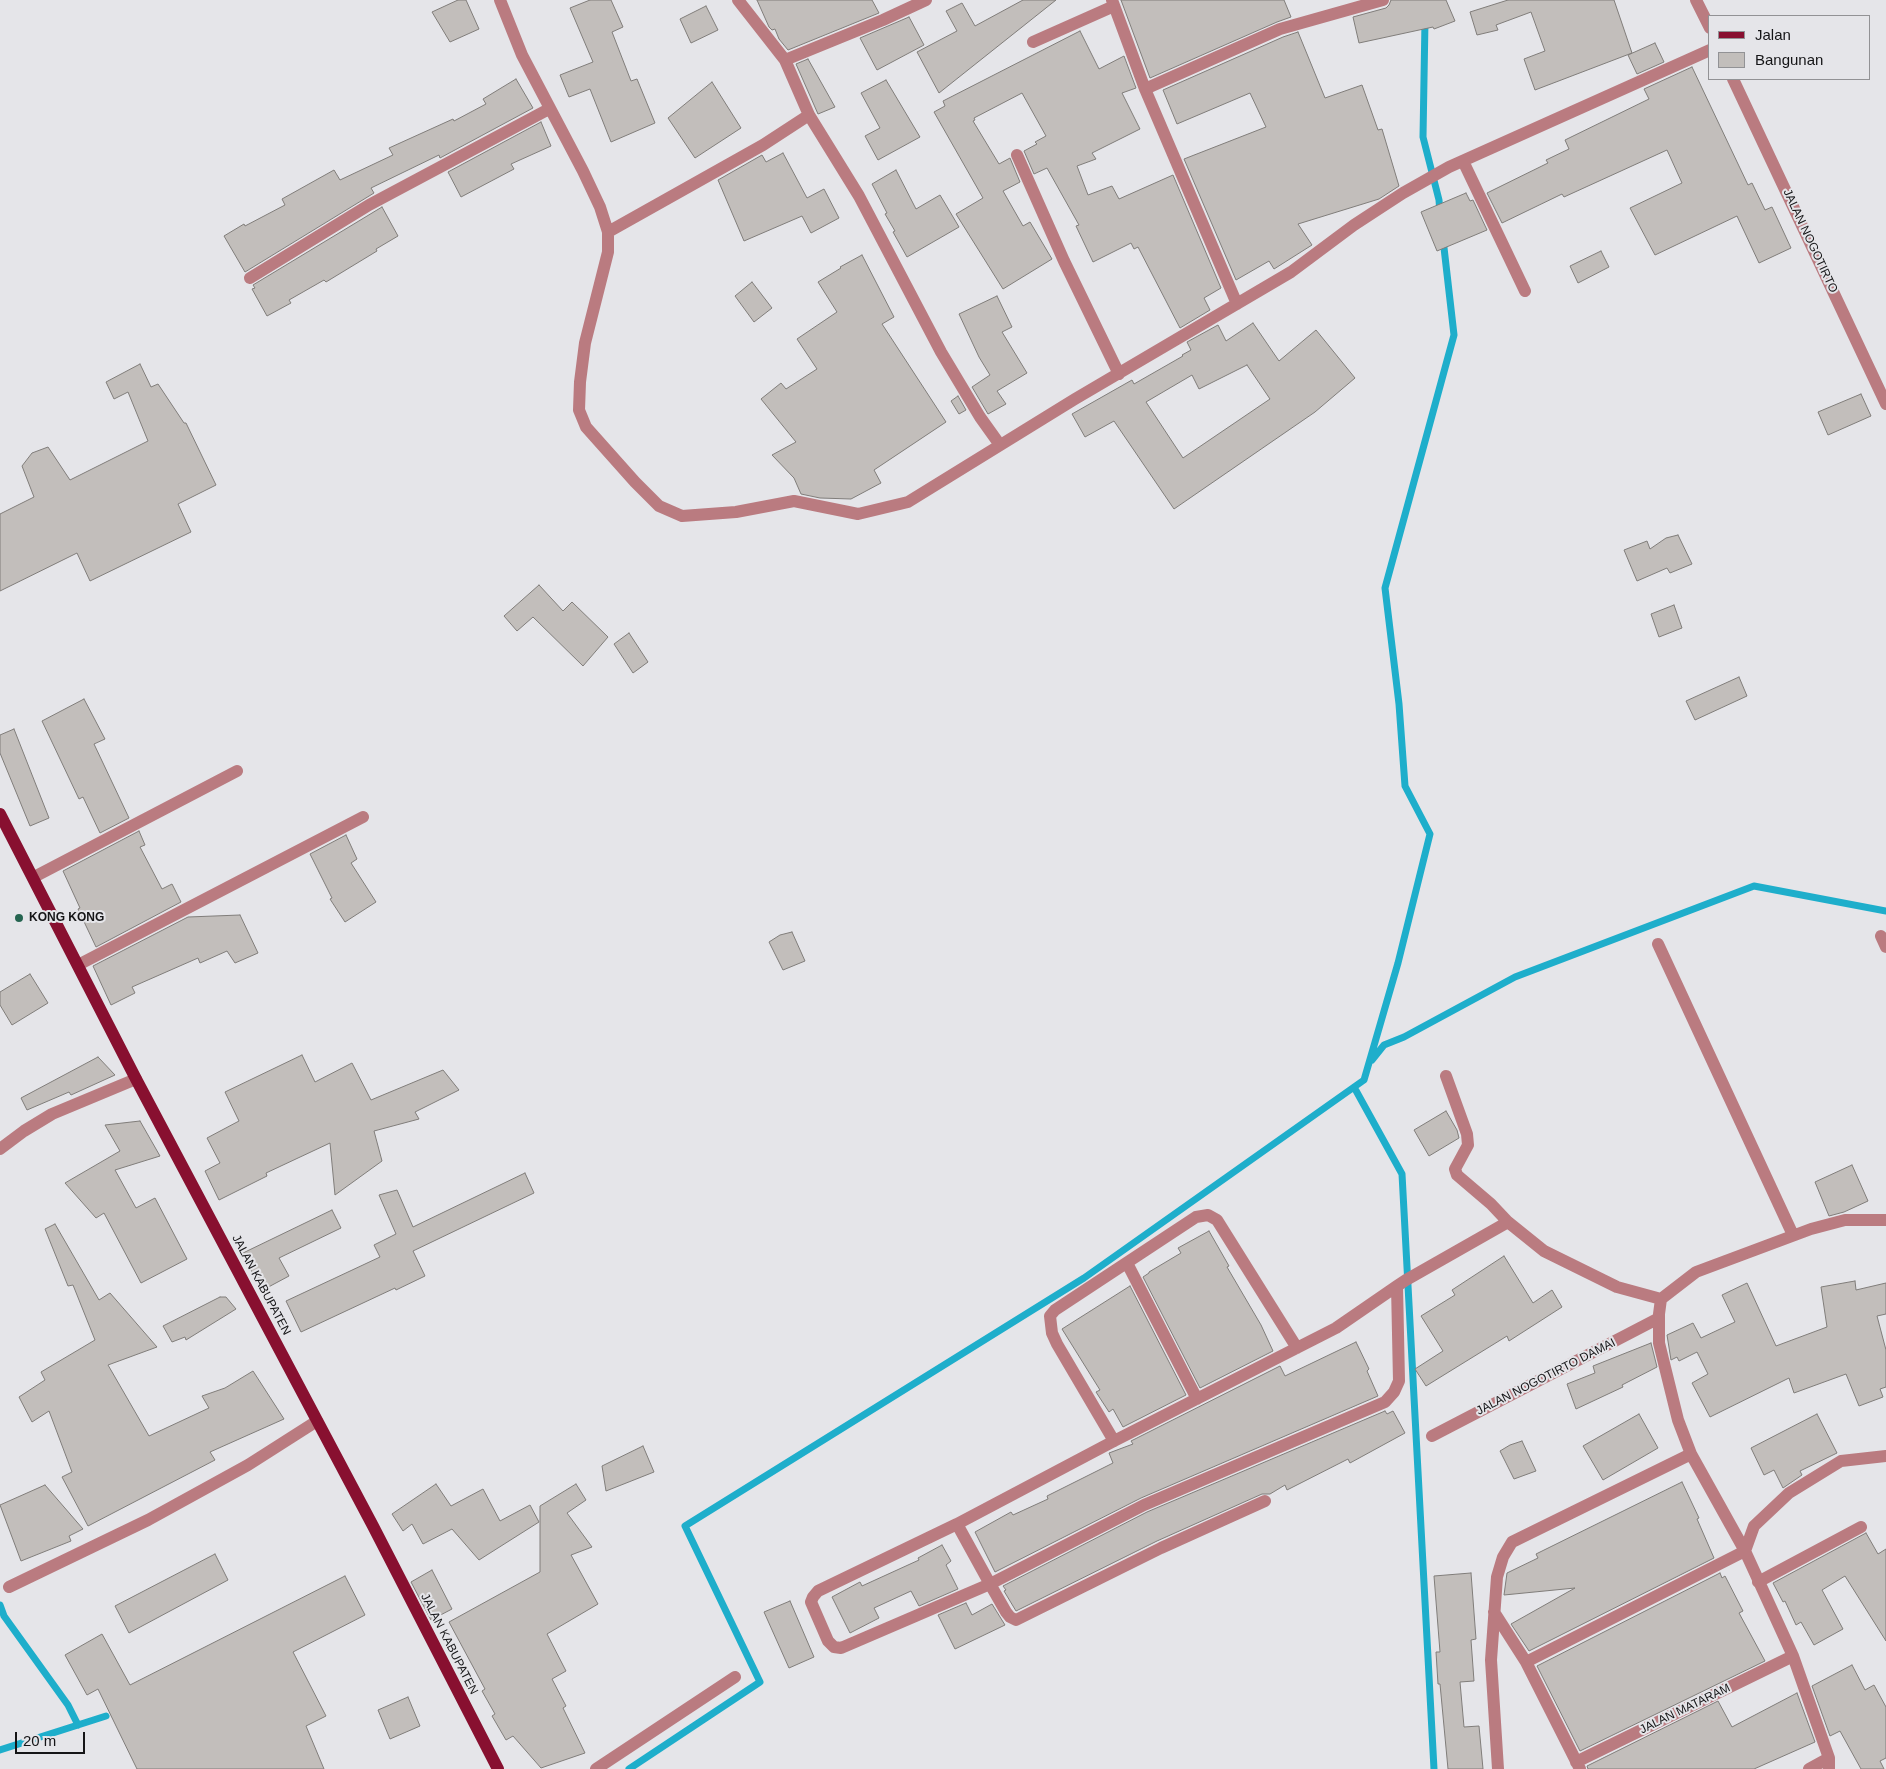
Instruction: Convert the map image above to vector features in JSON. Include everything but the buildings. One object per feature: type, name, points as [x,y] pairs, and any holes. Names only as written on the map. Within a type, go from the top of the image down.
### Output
[{"type":"main road","name":"JALAN KABUPATEN","points":[[0,814],[136,1079],[498,1769]]},
{"type":"street","points":[[500,0],[522,55],[590,185],[608,232],[608,252],[585,343],[580,382],[579,410],[586,427],[634,482],[659,506],[682,516],[736,512],[794,501],[858,514],[908,502],[1000,445],[1291,272],[1354,225],[1403,193],[1450,167],[1708,51]]},
{"type":"street","points":[[738,0],[785,60],[809,115],[859,196],[941,352],[980,418],[1000,445]]},
{"type":"street","points":[[785,60],[883,20],[926,0]]},
{"type":"street","points":[[1145,89],[1280,29],[1382,0]]},
{"type":"street","points":[[1696,0],[1708,24]]},
{"type":"street","points":[[1033,42],[1113,3],[1145,89],[1237,304]]},
{"type":"street","name":"JALAN NOGOTIRTO","points":[[1733,80],[1886,404]]},
{"type":"street","points":[[250,278],[369,205],[549,109]]},
{"type":"street","points":[[608,232],[763,145],[809,115]]},
{"type":"street","points":[[1017,155],[1064,261],[1119,374]]},
{"type":"street","points":[[1463,161],[1525,292]]},
{"type":"street","points":[[34,877],[237,770]]},
{"type":"street","points":[[78,965],[363,816]]},
{"type":"street","points":[[1658,944],[1793,1235]]},
{"type":"street","points":[[1446,1076],[1467,1134],[1468,1145],[1457,1163],[1455,1173],[1491,1204],[1508,1222],[1556,1259],[1617,1287],[1662,1299]]},
{"type":"street","points":[[0,1149],[24,1131],[52,1114],[136,1079]]},
{"type":"street","points":[[1114,1441],[1057,1344],[1052,1333],[1050,1316],[1055,1310],[1196,1217],[1208,1216],[1217,1220],[1297,1348]]},
{"type":"street","points":[[1809,1769],[1829,1763],[1793,1656],[1745,1551],[1691,1454],[1678,1420],[1659,1342],[1659,1318],[1662,1299],[1696,1272],[1811,1228],[1844,1220],[1886,1220]]},
{"type":"street","points":[[1402,1283],[1399,1380],[1394,1392],[1385,1402],[1144,1505],[990,1584],[841,1648],[834,1647],[828,1641],[811,1602],[813,1596],[818,1591],[957,1524],[1114,1441],[1336,1328],[1402,1283],[1508,1222]]},
{"type":"street","points":[[1127,1263],[1197,1399]]},
{"type":"street","name":"JALAN NOGOTIRTO DAMAI","points":[[1432,1436],[1659,1318]]},
{"type":"street","points":[[9,1587],[164,1511],[248,1465],[317,1421]]},
{"type":"street","points":[[1498,1769],[1491,1660],[1497,1577],[1502,1556],[1512,1542],[1691,1454]]},
{"type":"street","points":[[1526,1662],[1745,1551],[1754,1526],[1789,1493],[1841,1461],[1886,1456]]},
{"type":"street","points":[[957,1524],[1006,1612],[1010,1618],[1016,1620],[1161,1548],[1265,1501]]},
{"type":"street","points":[[1758,1582],[1861,1528]]},
{"type":"street","points":[[1494,1612],[1526,1662],[1578,1766]]},
{"type":"street","name":"JALAN MATARAM","points":[[1578,1766],[1793,1656]]},
{"type":"street","points":[[596,1769],[735,1677]]},
{"type":"waterway","points":[[1425,21],[1423,137],[1439,200],[1440,213]]},
{"type":"waterway","points":[[629,1769],[760,1682],[685,1526],[1084,1278],[1364,1080],[1398,963],[1430,834],[1405,786],[1399,704],[1385,588],[1454,335],[1443,239]]},
{"type":"waterway","points":[[1372,1060],[1384,1045],[1404,1037],[1515,977],[1754,886],[1886,911]]},
{"type":"waterway","points":[[1354,1087],[1402,1174],[1434,1769]]},
{"type":"waterway","points":[[0,1605],[4,1616],[68,1705],[78,1725]]},
{"type":"waterway","points":[[0,1750],[106,1716]]},
{"type":"place","name":"KONG KONG","points":[[19,918]]}]
